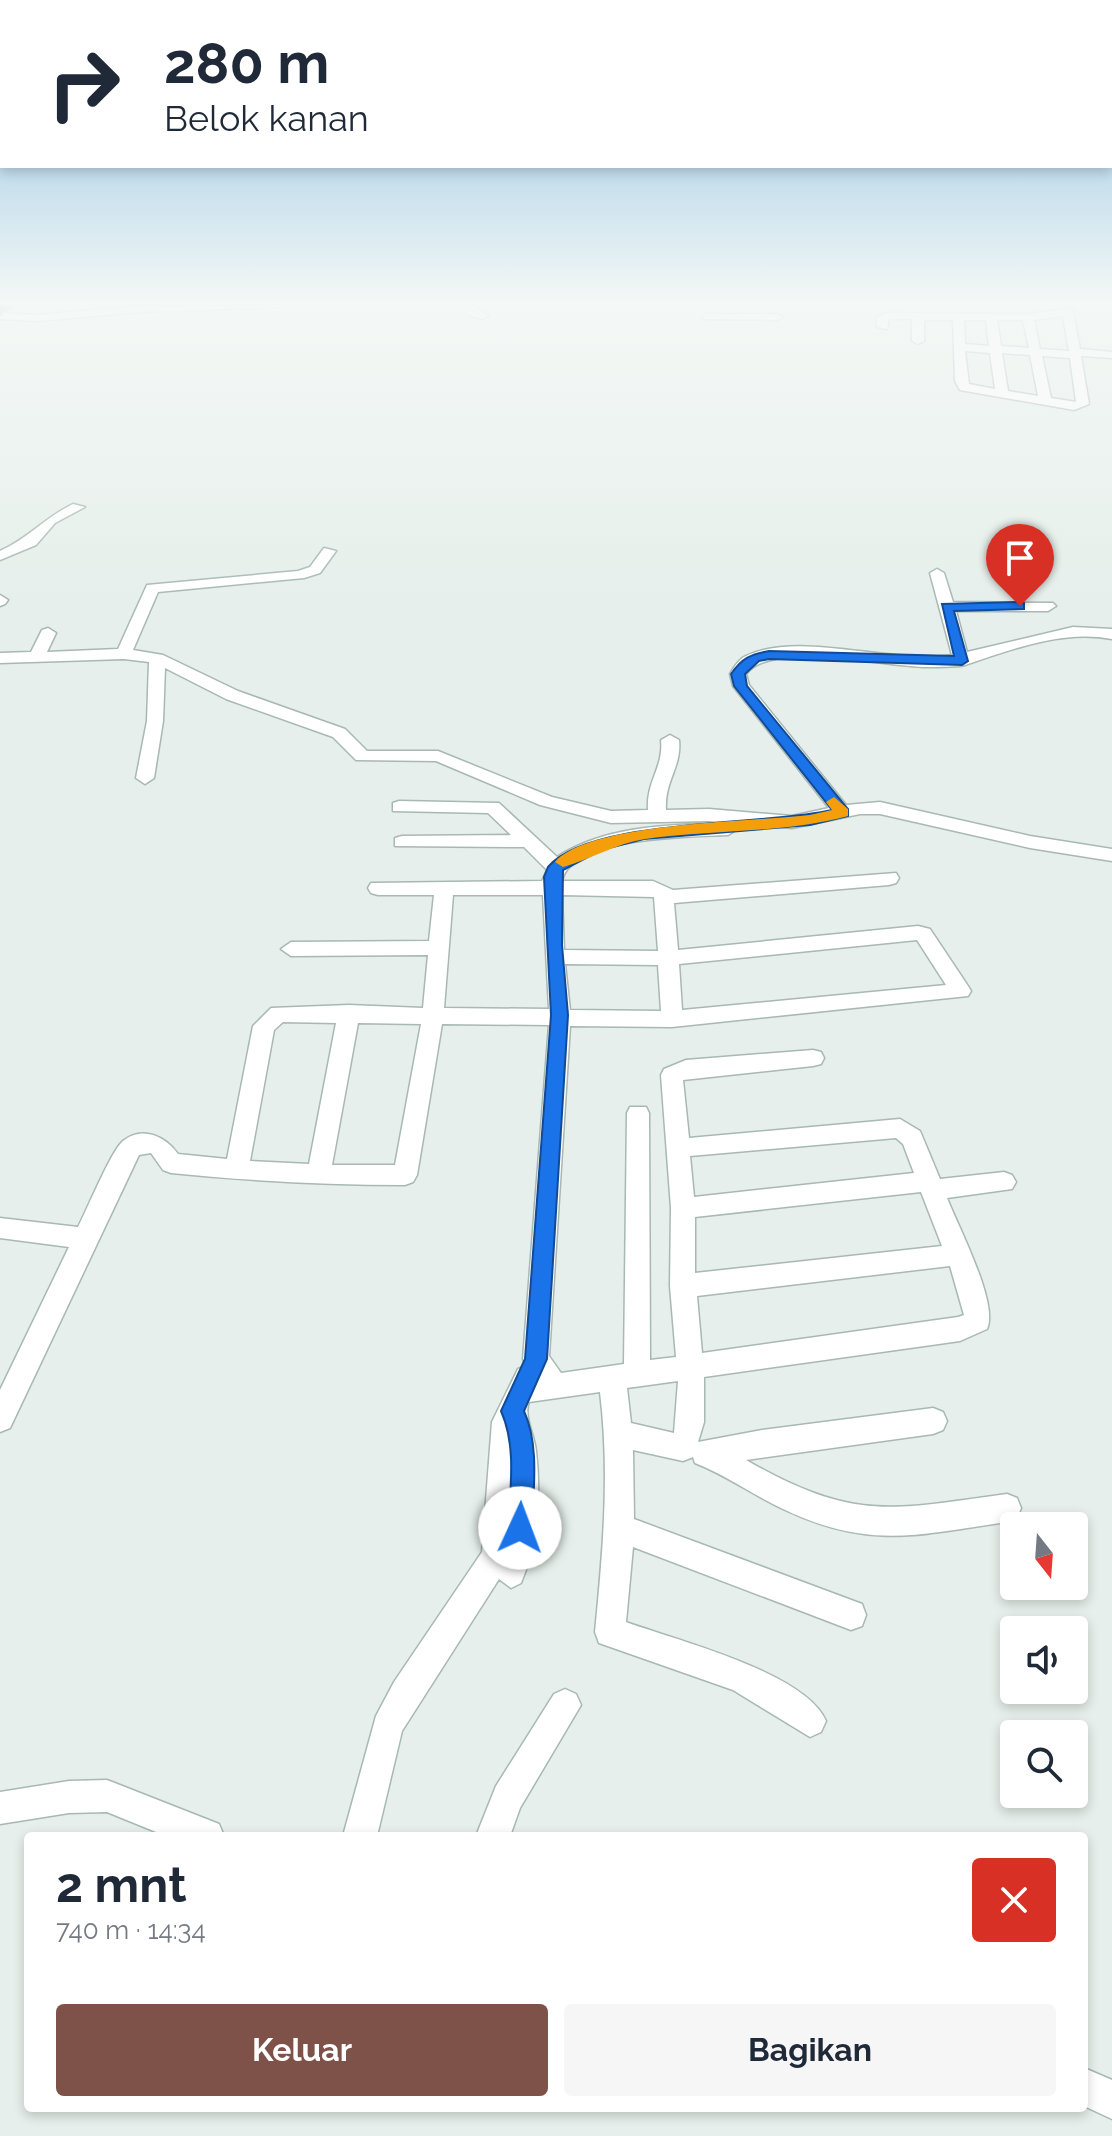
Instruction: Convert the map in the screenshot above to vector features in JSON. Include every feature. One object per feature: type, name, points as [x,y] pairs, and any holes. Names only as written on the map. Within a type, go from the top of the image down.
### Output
[{"type":"street","points":[[0,556],[31,542],[50,520],[78,507]]},
{"type":"street","points":[[124,654],[152,588],[299,575],[315,570],[329,551]]},
{"type":"street","points":[[937,573],[962,661]]},
{"type":"street","points":[[946,607],[1048,606]]},
{"type":"street","points":[[842,812],[741,686],[738,674],[755,658],[769,655],[962,661],[1087,631],[1112,634]]},
{"type":"street","points":[[37,656],[48,633]]},
{"type":"street","points":[[0,658],[124,654],[157,658],[232,695],[339,733],[362,756],[438,756],[526,793],[577,810],[619,817],[709,815],[792,822]]},
{"type":"street","points":[[145,778],[155,721],[157,658]]},
{"type":"street","points":[[657,817],[656,786],[669,769],[672,755],[670,740]]},
{"type":"street","points":[[361,1832],[387,1727],[405,1693],[493,1561],[498,1547],[506,1422],[536,1359],[560,1015],[554,957],[554,877],[529,841],[493,807],[399,807]]},
{"type":"street","points":[[554,877],[596,846],[644,834],[792,822],[870,807],[895,810],[1030,842],[1112,855]]},
{"type":"street","points":[[402,842],[529,841]]},
{"type":"street","points":[[378,888],[444,887],[554,877],[653,888],[671,897],[889,878]]},
{"type":"street","points":[[0,1419],[85,1238],[132,1147],[152,1143],[171,1163],[236,1171],[318,1176],[405,1175],[433,1016],[444,887]]},
{"type":"street","points":[[664,893],[672,1019]]},
{"type":"street","points":[[236,1171],[268,1019],[278,1014],[560,1015],[672,1019],[961,991],[923,934],[918,933],[668,958],[554,957]]},
{"type":"street","points":[[291,949],[440,948]]},
{"type":"street","points":[[318,1176],[349,1013]]},
{"type":"street","points":[[683,1448],[690,1422],[691,1368],[683,1286],[683,1208],[671,1079],[674,1071],[813,1058]]},
{"type":"street","points":[[638,1113],[619,1434],[620,1528],[610,1632],[759,1686],[783,1699],[810,1721]]},
{"type":"street","points":[[517,1401],[555,1386],[968,1328],[978,1321],[979,1315],[912,1138],[892,1127],[678,1148]]},
{"type":"street","points":[[683,1208],[930,1185],[1004,1182]]},
{"type":"street","points":[[0,1228],[85,1238]]},
{"type":"street","points":[[683,1286],[955,1255]]},
{"type":"street","points":[[536,1359],[555,1386]]},
{"type":"street","points":[[511,1573],[519,1550],[522,1461],[517,1401]]},
{"type":"street","points":[[712,1455],[762,1443],[933,1421]]},
{"type":"street","points":[[619,1434],[712,1455],[762,1487],[844,1520],[891,1524],[1007,1508]]},
{"type":"street","points":[[620,1528],[851,1615]]},
{"type":"street","points":[[495,1832],[508,1798],[565,1705]]},
{"type":"street","points":[[0,1808],[83,1795],[107,1796],[197,1832]]},
{"type":"street","points":[[1088,2088],[1112,2100]]},
{"type":"slow traffic","points":[[563,862],[596,846],[644,834],[819,819],[842,812],[834,802]]},
{"type":"route","points":[[520,1528],[522,1461],[519,1424],[512,1411],[536,1359],[560,1015],[553,945],[552,877],[556,867],[582,851],[644,834],[751,827],[819,819],[842,812],[753,704],[738,680],[743,666],[755,658],[769,655],[962,661],[946,607],[1020,606]]}]
